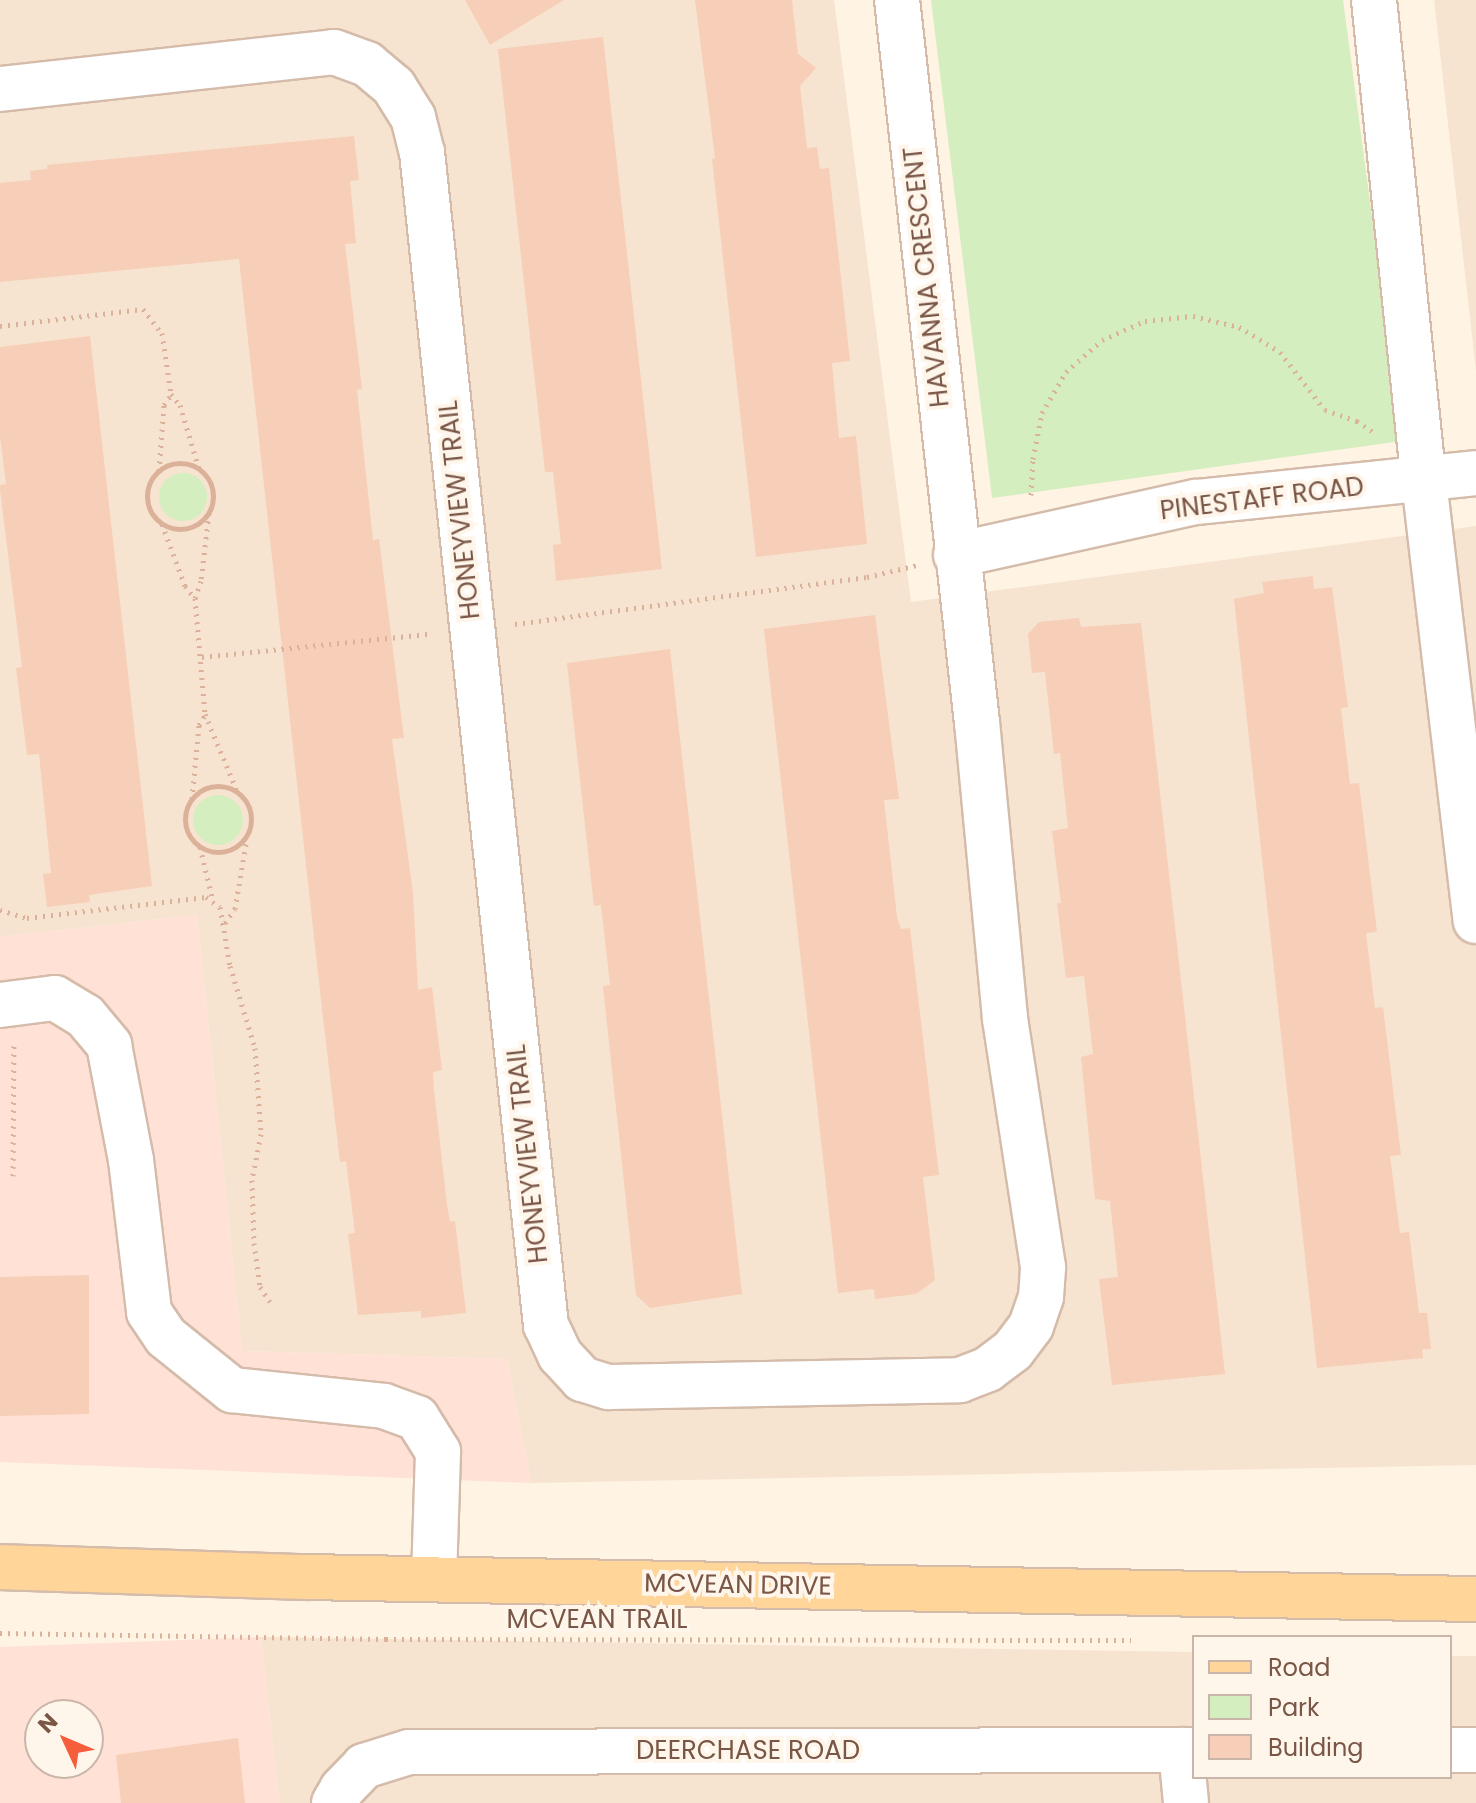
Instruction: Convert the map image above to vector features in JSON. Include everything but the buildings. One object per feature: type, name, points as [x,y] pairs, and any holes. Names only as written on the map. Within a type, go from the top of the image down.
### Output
[{"type":"main road","name":"MCVEAN DRIVE","points":[[0,1567],[434,1579],[1476,1599]]},
{"type":"street","name":"HAVANNA CRESCENT","points":[[897,0],[956,555]]},
{"type":"street","points":[[1374,0],[1424,481],[1476,921]]},
{"type":"street","name":"HONEYVIEW TRAIL","points":[[0,89],[334,52],[367,64],[394,87],[413,117],[422,152],[546,1325],[560,1355],[582,1379],[609,1387],[960,1380],[988,1369],[1013,1350],[1036,1311],[1041,1297],[1043,1267],[1005,1018],[977,723],[956,555]]},
{"type":"street","name":"PINESTAFF ROAD","points":[[956,555],[1196,502],[1424,481],[1476,473]]},
{"type":"street","points":[[7,1004],[55,998],[85,1016],[109,1045],[131,1160],[149,1312],[166,1337],[232,1390],[384,1406],[417,1418],[438,1452],[434,1579]]},
{"type":"street","points":[[1186,1803],[1188,1750]]},
{"type":"street","name":"DEERCHASE ROAD","points":[[334,1803],[342,1789],[364,1766],[409,1752],[1188,1750]]},
{"type":"street","points":[[1452,1750],[1476,1750]]},
{"type":"path","points":[[0,326],[143,309],[162,333],[171,394],[180,405],[199,469],[213,489],[201,581],[195,598],[205,714],[237,791],[251,811],[235,909],[224,924]]},
{"type":"path","points":[[1030,540],[1033,459],[1042,413],[1066,372],[1078,361],[1102,340],[1145,321],[1193,316],[1239,327],[1280,352],[1325,410],[1357,421],[1384,439],[1424,481]]},
{"type":"path","points":[[171,394],[164,405],[159,472],[148,488],[148,501],[153,515],[162,524],[175,529],[189,529],[209,513]]},
{"type":"path","points":[[159,472],[176,464],[199,469]]},
{"type":"path","points":[[162,524],[185,586],[195,598]]},
{"type":"path","points":[[202,657],[472,629],[867,577],[956,555]]},
{"type":"path","points":[[205,714],[199,725],[192,799],[186,811],[185,825],[190,837],[200,847],[213,902]]},
{"type":"path","points":[[192,799],[214,786],[237,791]]},
{"type":"path","points":[[200,847],[226,851],[247,836]]},
{"type":"path","points":[[0,910],[27,918],[206,897],[220,907],[230,966],[255,1048],[259,1078],[261,1134],[252,1180],[254,1243],[260,1287],[272,1305]]},
{"type":"path","points":[[7,1004],[13,1176]]},
{"type":"path","name":"MCVEAN TRAIL","points":[[0,1633],[376,1639],[1146,1640]]},
{"type":"shaded area","points":[[0,0],[834,0],[911,602],[1476,526],[1476,1465],[531,1483],[507,1359],[242,1351],[197,915],[0,937]]},
{"type":"shaded area","points":[[1434,0],[1476,0],[1476,371]]},
{"type":"shaded area","points":[[197,915],[242,1351],[507,1359],[531,1483],[0,1462],[0,937]]},
{"type":"shaded area","points":[[261,1637],[1192,1652],[1192,1779],[1452,1779],[1452,1656],[1476,1656],[1476,1803],[279,1803]]},
{"type":"shaded area","points":[[261,1637],[279,1803],[0,1803],[0,1647]]},
{"type":"green space","points":[[931,0],[1343,0],[1402,441],[992,498]]},
{"type":"green space","points":[[183,473],[192,474],[200,480],[206,488],[206,506],[200,514],[192,520],[183,521],[174,520],[166,514],[160,506],[159,497],[160,488],[166,480],[174,474]]},
{"type":"green space","points":[[218,795],[235,803],[243,820],[235,837],[218,845],[201,837],[193,820],[201,803]]}]
